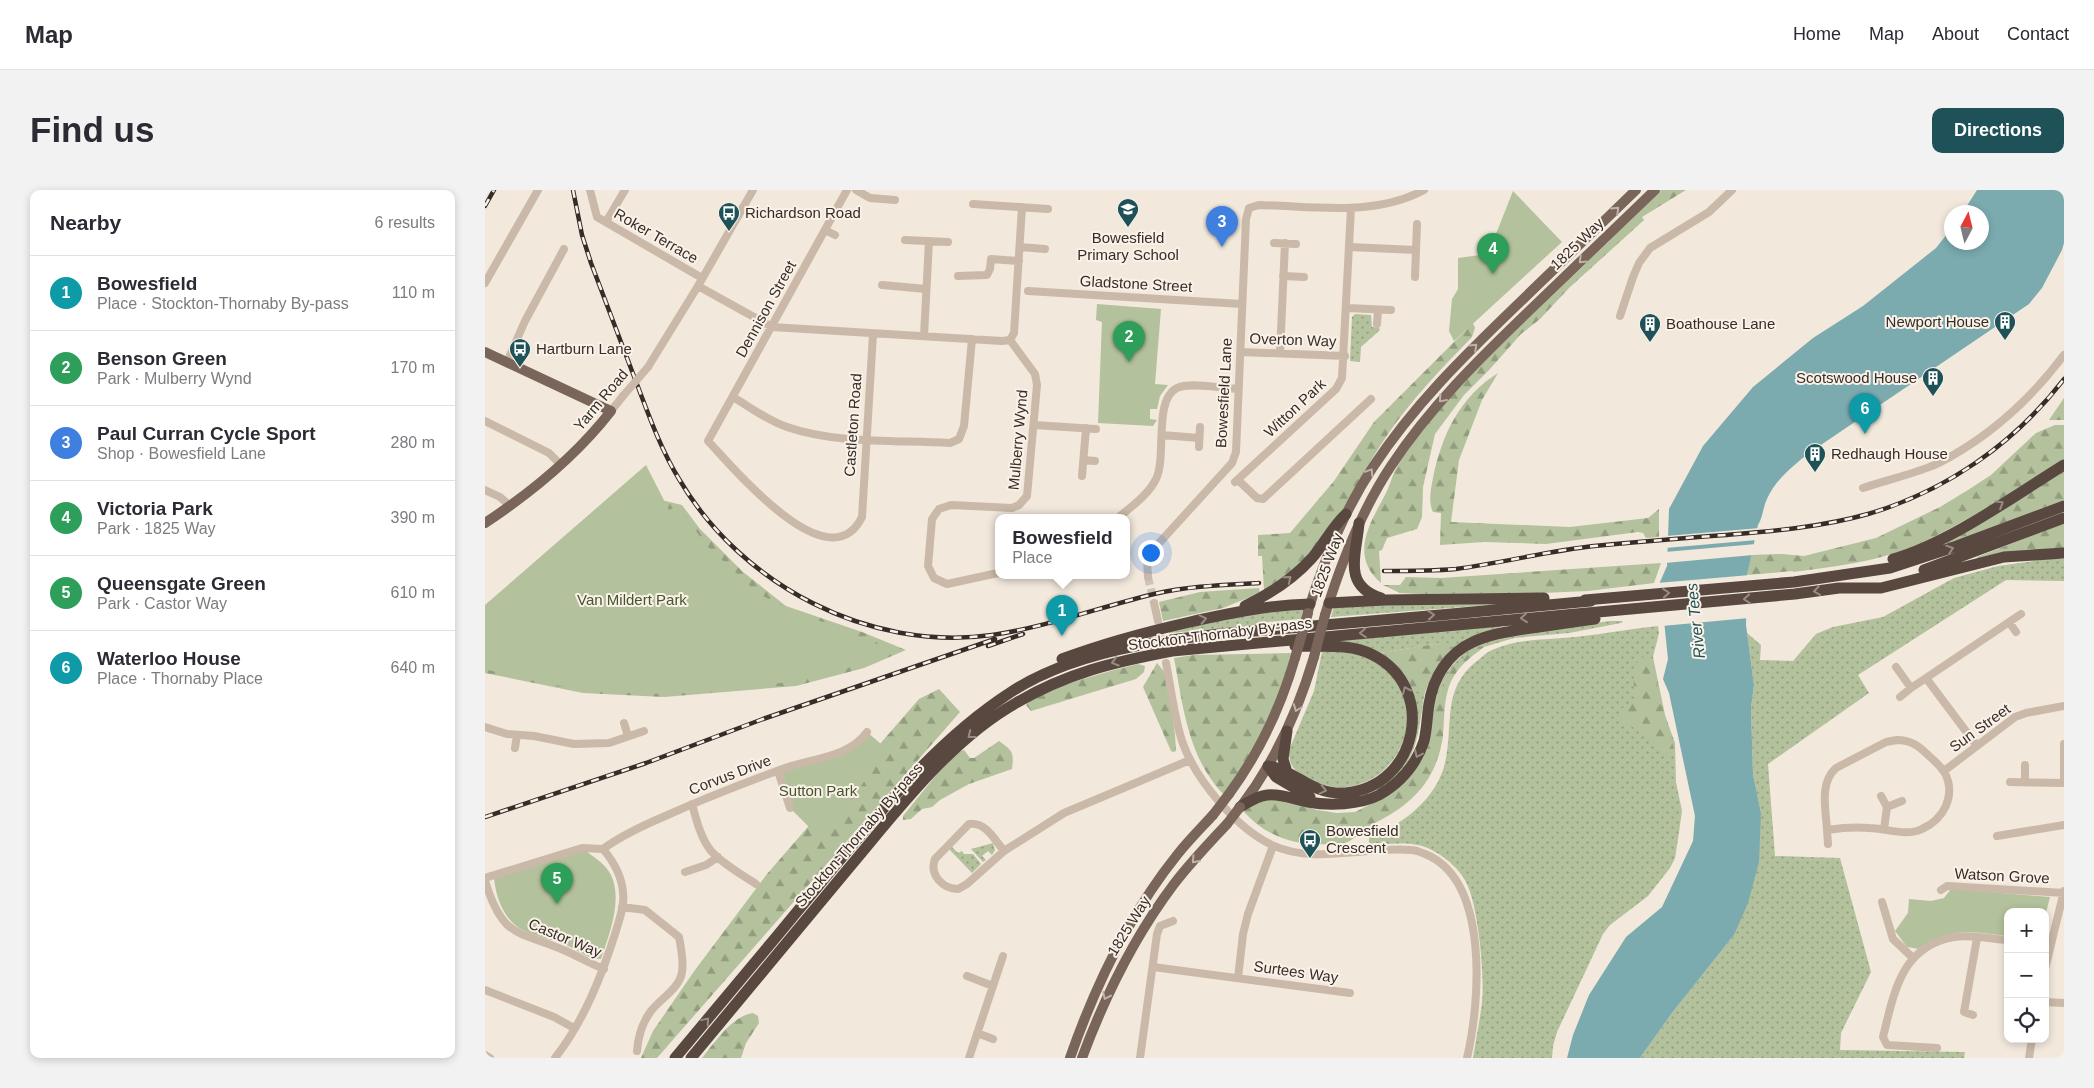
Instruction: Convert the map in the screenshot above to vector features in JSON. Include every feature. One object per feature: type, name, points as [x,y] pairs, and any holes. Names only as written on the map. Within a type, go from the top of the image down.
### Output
[{"type":"highway","points":[[1797,582],[1809,575],[1874,565],[1902,557],[1928,546],[2064,465]]},
{"type":"highway","points":[[1329,603],[1385,600],[1564,597],[1591,600],[1797,582],[1890,568],[1957,546],[2064,506]]},
{"type":"highway","points":[[1225,614],[1263,598],[1297,572],[1312,558],[1336,524],[1346,514]]},
{"type":"highway","points":[[1240,807],[1267,795],[1285,796],[1308,802],[1343,804],[1364,801],[1376,796],[1401,779],[1411,767],[1424,741],[1429,703],[1435,681],[1446,663],[1461,648],[1489,636],[1598,618],[1618,610],[1795,594],[1871,583],[1932,567],[2064,518]]},
{"type":"highway","points":[[1359,523],[1358,542],[1353,560],[1356,578],[1363,588],[1373,596],[1385,600]]},
{"type":"highway","points":[[1839,588],[1881,588],[2004,558],[2064,553]]},
{"type":"highway","name":"Stockton-Thornaby By-pass","points":[[675,1058],[893,798],[960,728],[1013,690],[1059,668],[1116,650],[1197,637],[1591,600]]},
{"type":"highway","points":[[1013,690],[1028,676],[1063,659],[1122,638],[1268,606],[1309,609]]},
{"type":"highway","name":"Stockton-Thornaby By-pass","points":[[691,1058],[891,818],[946,757],[967,737],[1015,703],[1064,678],[1119,661],[1172,651],[1618,610]]},
{"type":"highway","points":[[1235,645],[1343,647],[1363,650],[1389,666],[1407,690],[1413,709],[1411,739],[1397,766],[1383,779],[1365,789],[1335,792],[1311,786],[1281,768],[1268,766]]},
{"type":"highway","points":[[1287,731],[1283,758],[1287,772]]},
{"type":"highway","points":[[1268,766],[1276,777],[1289,786],[1326,803]]},
{"type":"main road","name":"1825 Way","points":[[1070,1058],[1085,1015],[1103,975],[1146,899],[1177,854],[1213,815],[1229,794],[1254,756],[1276,712],[1324,564],[1346,514],[1373,467],[1415,410],[1453,366],[1637,190]]},
{"type":"main road","name":"1825 Way","points":[[1081,1058],[1114,980],[1148,922],[1179,878],[1240,807],[1268,766],[1287,731],[1305,685],[1343,560],[1359,523],[1390,466],[1411,437],[1455,384],[1655,190]]},
{"type":"main road","points":[[485,352],[611,411]]},
{"type":"main road","name":"Yarm Road","points":[[485,523],[510,506],[561,465],[592,435],[611,411]]},
{"type":"main road","points":[[1309,609],[1329,603]]},
{"type":"main road","points":[[1254,756],[1268,766]]},
{"type":"street","points":[[485,283],[538,190]]},
{"type":"street","name":"Roker Terrace","points":[[589,190],[597,217],[702,278]]},
{"type":"street","points":[[607,222],[625,190]]},
{"type":"street","name":"Yarm Road","points":[[611,411],[648,367],[698,286],[753,190]]},
{"type":"street","name":"Dennison Street","points":[[847,190],[708,441],[769,505],[807,531],[831,538],[846,535],[856,528],[861,517]]},
{"type":"street","points":[[856,190],[870,198],[895,200]]},
{"type":"street","points":[[1351,208],[1389,203],[1424,190]]},
{"type":"street","points":[[1620,316],[1639,263],[1650,248],[1709,212],[1732,190]]},
{"type":"street","points":[[973,204],[1048,209]]},
{"type":"street","name":"Bowesfield Lane","points":[[1148,577],[1147,561],[1150,553],[1232,463],[1236,452],[1246,219],[1249,208],[1259,205],[1351,208]]},
{"type":"street","points":[[698,286],[772,327],[1010,340],[1014,333],[1023,207]]},
{"type":"street","name":"Witton Park","points":[[1351,208],[1343,378],[1336,390],[1237,481],[1257,498],[1263,499],[1371,400]]},
{"type":"street","points":[[1415,277],[1417,224]]},
{"type":"street","points":[[825,230],[835,235]]},
{"type":"street","points":[[905,240],[948,242]]},
{"type":"street","points":[[924,336],[929,241]]},
{"type":"street","points":[[1274,243],[1296,244]]},
{"type":"street","points":[[1280,353],[1285,243]]},
{"type":"street","points":[[1349,247],[1416,250]]},
{"type":"street","points":[[1020,248],[1045,249]]},
{"type":"street","points":[[507,362],[525,321],[564,250]]},
{"type":"street","points":[[958,276],[987,275],[991,259],[1019,261]]},
{"type":"street","points":[[1283,276],[1304,277]]},
{"type":"street","points":[[882,286],[927,289]]},
{"type":"street","name":"Gladstone Street","points":[[1028,291],[1242,304]]},
{"type":"street","points":[[1347,308],[1391,310]]},
{"type":"street","points":[[1377,310],[1377,324]]},
{"type":"street","name":"Castleton Road","points":[[861,517],[873,334]]},
{"type":"street","points":[[733,397],[784,426],[812,434],[866,439],[950,442],[959,439],[964,426],[972,339]]},
{"type":"street","name":"Mulberry Wynd","points":[[995,574],[947,584],[934,578],[928,566],[931,519],[944,506],[1012,508],[1024,501],[1029,490],[1037,385],[1035,374],[1010,340]]},
{"type":"street","name":"Overton Way","points":[[1241,352],[1345,356]]},
{"type":"street","points":[[1863,488],[1938,463],[1984,436],[2026,400],[2064,355]]},
{"type":"street","points":[[1122,514],[1145,494],[1156,481],[1167,397],[1176,388],[1189,386],[1238,389]]},
{"type":"street","points":[[485,421],[549,453],[561,465]]},
{"type":"street","points":[[1034,425],[1096,429]]},
{"type":"street","points":[[1199,446],[1200,427]]},
{"type":"street","points":[[1082,476],[1086,428]]},
{"type":"street","points":[[1162,435],[1199,438]]},
{"type":"street","points":[[1084,460],[1095,461]]},
{"type":"street","points":[[485,490],[499,497],[510,506]]},
{"type":"street","points":[[1154,603],[1158,621]]},
{"type":"street","points":[[1900,697],[2021,614]]},
{"type":"street","points":[[2009,622],[2016,632]]},
{"type":"street","points":[[1166,663],[1182,740],[1190,760],[1209,789],[1257,837],[1273,846],[1292,852],[1310,854],[1384,849],[1414,850],[1445,865],[1454,875],[1463,891],[1468,909],[1475,956],[1475,1014],[1467,1058]]},
{"type":"street","points":[[1896,667],[1911,688]]},
{"type":"street","points":[[1926,678],[1977,746]]},
{"type":"street","name":"Sun Street","points":[[1944,771],[2019,715],[2064,706]]},
{"type":"street","points":[[625,723],[628,736]]},
{"type":"street","points":[[485,728],[517,736],[534,736],[574,744],[609,743],[644,731]]},
{"type":"street","name":"Corvus Drive","points":[[603,849],[620,836],[692,804],[778,771],[845,751],[867,732]]},
{"type":"street","points":[[515,748],[517,736]]},
{"type":"street","points":[[1827,830],[1867,828],[1914,832],[1925,828],[1939,816],[1947,805],[1949,796],[1948,780],[1944,771],[1921,748],[1912,742],[1897,740],[1885,742],[1836,768],[1830,774],[1825,786],[1827,830],[1828,844]]},
{"type":"street","points":[[2010,782],[2064,781],[2064,744]]},
{"type":"street","points":[[1004,851],[984,826],[977,823],[969,824],[935,859],[933,866],[934,874],[945,886],[958,889],[967,884],[1004,851],[1064,813],[1190,760]]},
{"type":"street","points":[[2025,764],[2025,782]]},
{"type":"street","points":[[778,771],[790,808]]},
{"type":"street","points":[[1881,796],[1887,807],[1884,829]]},
{"type":"street","points":[[1887,807],[1901,801]]},
{"type":"street","points":[[692,804],[698,824],[710,850],[729,867],[756,884]]},
{"type":"street","points":[[1997,836],[2064,825]]},
{"type":"street","name":"Surtees Way","points":[[1238,978],[1243,934],[1248,914],[1273,846]]},
{"type":"street","points":[[485,879],[582,848],[603,849],[615,862],[624,894],[604,969],[574,1028],[555,1058]]},
{"type":"street","points":[[685,872],[706,865],[717,857]]},
{"type":"street","name":"Castor Way","points":[[485,879],[498,914],[511,930],[527,938],[566,951],[604,969]]},
{"type":"street","name":"Watson Grove","points":[[1941,890],[1947,886],[2064,892]]},
{"type":"street","points":[[2049,943],[2064,892]]},
{"type":"street","points":[[1882,902],[1893,939],[1913,958]]},
{"type":"street","points":[[622,907],[645,910],[679,937],[682,954],[682,973],[671,991],[651,1011],[640,1030],[637,1051]]},
{"type":"street","points":[[1140,1058],[1157,934],[1160,926],[1173,921]]},
{"type":"street","points":[[2054,929],[2064,929]]},
{"type":"street","points":[[1937,1048],[1887,1045],[1883,1037],[1896,987],[1913,958],[1931,944],[1955,937],[2004,940]]},
{"type":"street","points":[[1973,1015],[1964,1012],[1977,938]]},
{"type":"street","points":[[969,1058],[1003,956]]},
{"type":"street","name":"Surtees Way","points":[[1153,967],[1350,993]]},
{"type":"street","points":[[967,976],[993,986]]},
{"type":"street","points":[[485,990],[554,1017],[574,1028]]},
{"type":"street","points":[[2049,1002],[2064,1003]]},
{"type":"street","points":[[977,1033],[993,1039]]},
{"type":"street","points":[[2029,1058],[2031,1043]]},
{"type":"street","points":[[485,1055],[490,1058]]},
{"type":"green space","points":[[1661,190],[1686,190],[1642,217],[1644,220],[1569,288],[1540,319],[1521,334],[1464,395],[1435,434],[1423,487],[1422,517],[1417,529],[1387,538],[1382,550],[1379,551],[1381,583],[1371,573],[1366,562],[1364,551],[1365,539],[1395,470],[1411,446],[1460,386]]},
{"type":"green space","points":[[1513,191],[1562,242],[1454,341],[1449,331],[1452,299],[1458,289],[1458,258],[1488,254]]},
{"type":"green space","points":[[1097,304],[1161,309],[1155,384],[1168,385],[1160,396],[1157,409],[1150,409],[1150,419],[1157,420],[1153,426],[1098,423],[1102,322],[1096,320]]},
{"type":"green space","points":[[1355,314],[1371,315],[1372,327],[1379,328],[1380,330],[1361,347],[1360,362],[1350,361],[1352,317]]},
{"type":"green space","points":[[1473,323],[1475,328],[1472,337],[1428,384],[1397,421],[1319,545],[1297,568],[1264,590],[1262,556],[1258,556],[1258,535],[1290,533],[1334,481],[1374,422]]},
{"type":"green space","points":[[1498,373],[1482,400],[1459,460],[1451,522],[1570,527],[1648,518],[1659,509],[1659,537],[1646,538],[1643,533],[1638,532],[1546,544],[1484,542],[1440,545],[1441,513],[1433,512],[1430,499],[1433,478],[1442,446],[1463,405],[1473,393]]},
{"type":"green space","points":[[2064,398],[2064,420],[2049,420]]},
{"type":"green space","points":[[2055,425],[2064,425],[2064,460],[1989,506],[1931,538],[1883,557],[1854,563],[1793,572],[1747,575],[1751,555],[1782,554],[1804,556],[1876,538],[1940,507],[1991,475],[2036,433]]},
{"type":"green space","name":"Van Mildert Park","points":[[646,465],[669,510],[677,506],[709,548],[759,594],[807,618],[840,626],[856,639],[891,647],[889,655],[832,672],[782,683],[697,693],[611,692],[526,680],[485,669],[485,605]]},
{"type":"green space","points":[[2064,470],[2064,500],[1948,544],[1943,542]]},
{"type":"green space","points":[[657,499],[682,505],[700,529],[743,572],[786,606],[862,632],[906,650],[864,668],[796,686],[664,697],[583,693],[485,673],[485,645],[743,588]]},
{"type":"green space","points":[[2064,523],[2064,548],[1978,559],[1977,557]]},
{"type":"green space","points":[[2048,559],[2064,559],[2064,581],[2006,580],[1858,675],[1869,693],[1768,764],[1775,856],[1840,858],[1871,972],[1841,1033],[1840,1050],[1965,1052],[1964,1058],[1640,1058],[1672,1013],[1734,935],[1761,813],[1753,774],[1751,708],[1754,685],[1747,633],[1761,645],[1760,660],[1793,661],[1816,634],[1833,627],[1883,617],[1954,578],[1998,566]]},
{"type":"green space","points":[[1661,563],[1654,583],[1588,591],[1418,594],[1400,593],[1383,585],[1400,585],[1406,577],[1441,578]]},
{"type":"green space","points":[[1259,588],[1260,593],[1223,608],[1163,621],[1159,602],[1200,592]]},
{"type":"green space","points":[[1335,603],[1503,604],[1331,617]]},
{"type":"green space","points":[[1287,610],[1305,610],[1303,618],[1300,619],[1256,623],[1256,626],[1169,633],[1169,630],[1235,616]]},
{"type":"green space","points":[[1610,621],[1623,621],[1621,623],[1569,633],[1514,638],[1484,647],[1481,646],[1444,681],[1430,719],[1432,706],[1441,682],[1456,661],[1476,646],[1488,640],[1505,636]]},
{"type":"green space","points":[[1500,625],[1501,627],[1479,634],[1453,651],[1440,643],[1381,653],[1375,650],[1330,642]]},
{"type":"green space","points":[[1658,626],[1659,633],[1653,657],[1665,715],[1675,743],[1676,782],[1682,811],[1675,858],[1670,868],[1648,896],[1610,925],[1603,934],[1557,1032],[1552,1058],[1473,1058],[1483,990],[1480,941],[1474,906],[1466,882],[1453,865],[1441,855],[1428,848],[1410,844],[1373,845],[1369,843],[1369,837],[1394,826],[1405,818],[1426,799],[1434,788],[1441,776],[1445,763],[1453,695],[1458,683],[1466,672],[1486,653],[1502,646],[1523,641],[1575,637]]},
{"type":"green space","points":[[1449,643],[1453,651],[1432,676],[1425,692],[1413,691],[1398,667],[1381,653]]},
{"type":"green space","points":[[1481,646],[1484,647],[1459,669],[1449,687],[1445,703],[1442,742],[1431,774],[1423,787],[1411,800],[1397,810],[1348,842],[1317,844],[1293,841],[1272,834],[1253,821],[1244,812],[1248,807],[1272,796],[1317,810],[1337,813],[1355,812],[1400,785],[1430,719],[1444,681],[1453,667]]},
{"type":"green space","points":[[1341,651],[1367,657],[1376,661],[1387,671],[1404,694],[1408,715],[1407,728],[1402,744],[1394,759],[1371,779],[1357,785],[1341,787],[1325,785],[1309,779],[1296,771],[1291,764],[1289,750],[1314,691],[1322,652]]},
{"type":"green space","points":[[1291,653],[1282,692],[1275,710],[1248,760],[1223,794],[1211,780],[1194,747],[1184,712],[1174,658],[1194,655]]},
{"type":"green space","points":[[1646,657],[1651,659],[1653,664],[1675,753],[1670,755],[1659,750],[1651,738],[1621,720],[1621,709],[1635,700],[1635,668],[1640,658]]},
{"type":"green space","points":[[1157,663],[1166,674],[1175,734],[1176,751],[1173,752],[1143,687]]},
{"type":"green space","points":[[1138,664],[1145,666],[1144,672],[1136,679],[1031,711],[1026,705],[1046,692],[1062,686]]},
{"type":"green space","points":[[939,689],[960,712],[657,1058],[641,1058],[653,1031],[695,970],[767,874],[919,699]]},
{"type":"green space","points":[[1413,691],[1425,692],[1417,738],[1412,753],[1404,767],[1393,779],[1367,793],[1352,796],[1336,797],[1306,790],[1333,795],[1388,779],[1417,714]]},
{"type":"green space","name":"Sutton Park","points":[[867,732],[888,750],[821,839],[790,808],[778,771],[845,751]]},
{"type":"green space","points":[[999,741],[1011,752],[1013,759],[1012,769],[969,784],[940,800],[932,807],[922,809],[911,819],[903,820],[903,816],[941,769],[958,752],[964,750],[970,758],[974,758]]},
{"type":"green space","points":[[993,843],[995,850],[992,855],[988,851],[982,856],[986,860],[983,862],[971,849]]},
{"type":"green space","points":[[952,847],[958,853],[962,851],[964,854],[973,854],[981,864],[972,873],[949,849]]},
{"type":"green space","points":[[582,848],[598,860],[611,875],[616,895],[608,939],[601,959],[587,956],[566,945],[526,932],[515,925],[501,906],[495,883],[494,876]]},
{"type":"green space","points":[[1951,889],[2050,897],[2047,908],[2004,908],[2004,936],[1962,932],[1941,937],[1919,949],[1907,947],[1895,931],[1908,913],[1909,899],[1931,901],[1944,898]]},
{"type":"green space","points":[[753,1013],[758,1016],[759,1023],[746,1043],[741,1058],[702,1058],[731,1024],[745,1015]]},
{"type":"water","name":"River Tees","points":[[1977,190],[2064,190],[2064,243],[2062,250],[2042,288],[2029,304],[1809,453],[1785,473],[1775,485],[1766,502],[1758,525],[1747,575],[1746,625],[1754,685],[1751,708],[1753,774],[1761,813],[1759,862],[1748,903],[1734,935],[1672,1013],[1640,1058],[1567,1058],[1573,1035],[1589,995],[1626,937],[1662,907],[1693,841],[1695,816],[1669,693],[1663,679],[1668,659],[1660,582],[1667,566],[1669,509],[1703,446],[1753,387],[1813,338],[1863,306],[1936,248],[1944,238],[1944,250],[1989,250],[1989,205],[1967,205]]},
{"type":"pier","points":[[1760,528],[1757,540],[1666,548],[1666,536]]},
{"type":"pier","points":[[1756,544],[1753,555],[1665,563],[1665,552]]},
{"type":"pier","points":[[1750,575],[1749,618],[1662,626],[1657,583]]},
{"type":"tunnel","points":[[1148,577],[1154,603]]},
{"type":"railway","points":[[485,206],[494,190]]},
{"type":"railway","points":[[573,190],[582,235],[591,263],[655,430],[679,479],[705,517],[737,550],[773,579],[813,603],[855,621],[900,633],[946,638],[992,635],[1013,631],[1167,591],[1207,586],[1259,583]]},
{"type":"railway","points":[[1384,571],[1456,569],[1577,548],[1779,530],[1833,522],[1868,514],[1925,492],[1977,462],[2023,424],[2064,379]]},
{"type":"railway","points":[[988,646],[1023,634]]},
{"type":"railway","points":[[485,817],[646,763],[763,719],[995,639]]},
{"type":"place","name":"Bowesfield Primary School","points":[[1128,228]]},
{"type":"place","name":"Richardson Road","points":[[729,232]]},
{"type":"place","name":"Paul Curran Cycle Sport","points":[[1222,247]]},
{"type":"place","name":"Victoria Park","points":[[1493,274]]},
{"type":"place","name":"Newport House","points":[[2005,341]]},
{"type":"place","name":"Boathouse Lane","points":[[1650,343]]},
{"type":"place","name":"Benson Green","points":[[1129,362]]},
{"type":"place","name":"Hartburn Lane","points":[[520,368]]},
{"type":"place","name":"Scotswood House","points":[[1933,397]]},
{"type":"place","name":"Waterloo House","points":[[1865,434]]},
{"type":"place","name":"Redhaugh House","points":[[1815,473]]},
{"type":"place","name":"Bowesfield","points":[[1062,636]]},
{"type":"place","name":"Bowesfield Crescent","points":[[1310,859]]},
{"type":"place","name":"Queensgate Green","points":[[557,904]]}]
